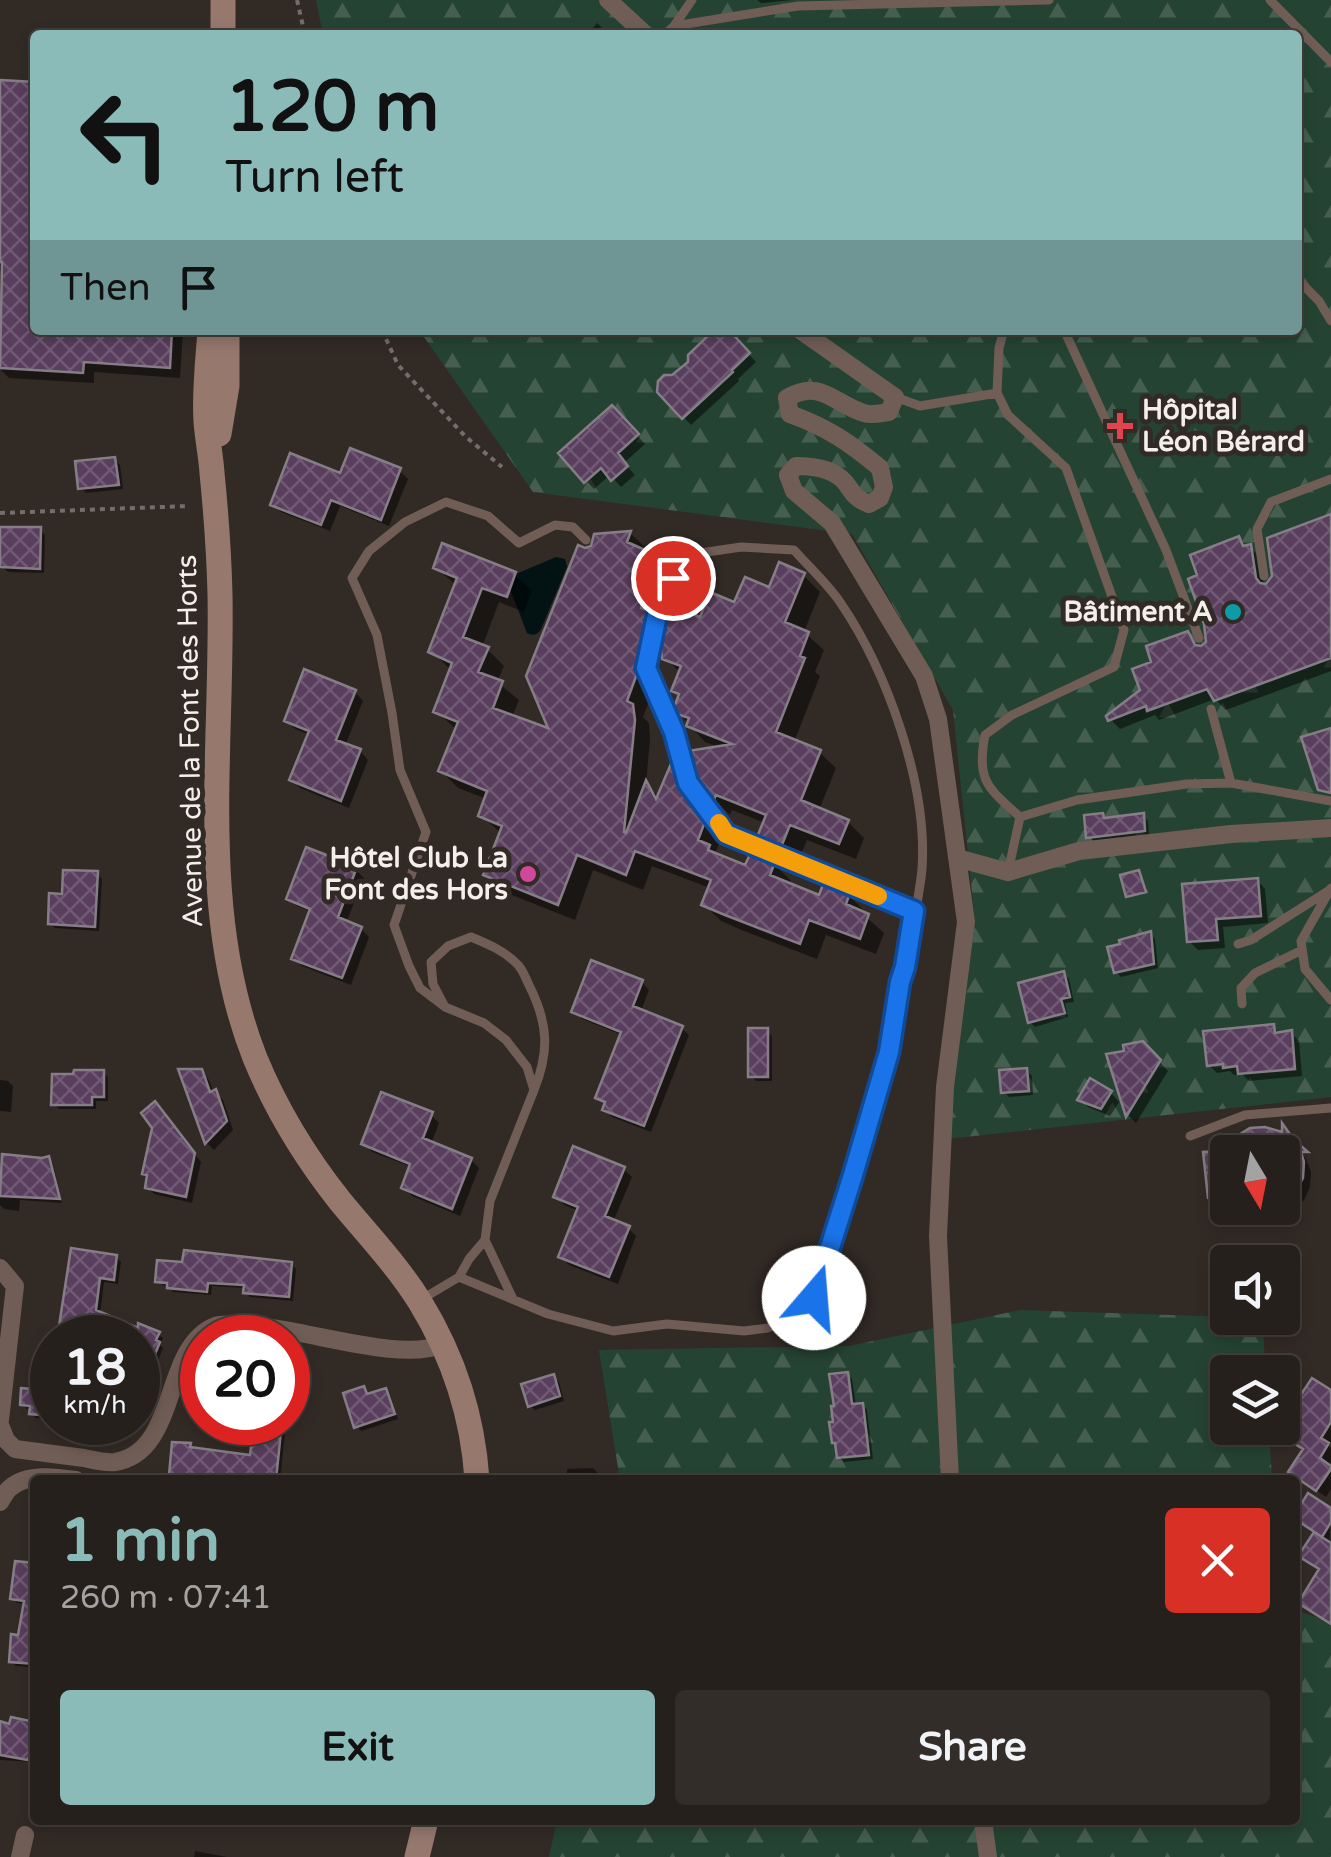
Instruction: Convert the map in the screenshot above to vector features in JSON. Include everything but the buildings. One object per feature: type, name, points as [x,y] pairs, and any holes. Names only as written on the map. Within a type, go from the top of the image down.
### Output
[{"type":"main road","points":[[223,30],[224,0]]},
{"type":"main road","name":"Avenue de la Font des Horts","points":[[210,335],[206,420],[220,593],[219,882],[236,1003],[256,1060],[305,1153],[419,1301],[443,1344],[462,1392],[476,1475]]},
{"type":"main road","name":"Avenue de la Font des Horts","points":[[212,474],[227,386],[227,335]]},
{"type":"main road","points":[[417,1857],[425,1825]]},
{"type":"street","points":[[608,0],[641,30]]},
{"type":"street","points":[[807,335],[895,398],[889,412],[868,415],[818,390],[798,391],[787,398],[790,414],[822,426],[880,468],[884,487],[880,498],[869,504],[856,499],[840,476],[812,466],[796,466],[788,476],[794,490],[832,523],[924,676],[938,719],[958,858],[966,922],[945,1087],[938,1236],[950,1475]]},
{"type":"street","points":[[958,858],[1008,872],[1079,852],[1231,834],[1331,828]]},
{"type":"street","points":[[0,1268],[15,1286],[2,1432],[15,1449],[112,1462],[138,1454],[150,1443],[184,1361],[197,1340],[216,1326],[268,1326],[393,1350],[430,1350],[443,1344]]},
{"type":"street","points":[[0,1502],[10,1488],[30,1480]]},
{"type":"street","points":[[984,1825],[988,1857]]},
{"type":"street","points":[[20,1857],[25,1835]]},
{"type":"lane","points":[[670,30],[692,0]]},
{"type":"lane","points":[[674,26],[798,6],[1049,0]]},
{"type":"lane","points":[[1270,0],[1300,30]]},
{"type":"lane","points":[[1302,33],[1331,62]]},
{"type":"lane","points":[[1302,284],[1331,321]]},
{"type":"lane","points":[[1003,335],[997,393],[1008,415],[1066,468],[1124,630],[1114,668],[1012,714],[984,735],[981,754],[987,787],[1020,817]]},
{"type":"lane","points":[[1066,335],[1166,550],[1200,638]]},
{"type":"lane","points":[[895,398],[920,406],[997,393]]},
{"type":"lane","points":[[1264,576],[1257,528],[1271,502],[1331,480]]},
{"type":"lane","points":[[534,1090],[527,1067],[506,1040],[484,1023],[446,1006],[420,988],[394,924],[426,832],[400,770],[376,635],[352,578],[369,551],[393,531],[446,502],[488,516],[519,544],[554,525],[573,527],[586,540]]},
{"type":"lane","points":[[459,1277],[548,1314],[613,1331],[667,1324],[744,1331],[768,1328],[799,1314],[814,1298],[853,1175],[889,1052],[922,869],[921,824],[908,755],[880,675],[839,601],[794,550],[741,547],[687,556],[660,601],[646,668],[674,732],[688,783],[726,834],[914,911]]},
{"type":"lane","points":[[1211,709],[1231,783]]},
{"type":"lane","points":[[1020,817],[1076,800],[1187,784],[1231,783],[1331,801]]},
{"type":"lane","points":[[1008,872],[1020,817]]},
{"type":"lane","points":[[1238,944],[1251,940],[1330,889]]},
{"type":"lane","points":[[1330,889],[1300,941],[1305,969],[1331,1000]]},
{"type":"lane","points":[[419,1301],[459,1277],[485,1240],[490,1202],[544,1064],[545,1033],[538,1004],[519,966],[495,946],[471,936],[448,946],[432,962],[434,984],[446,1006]]},
{"type":"lane","points":[[1242,1004],[1240,988],[1255,973],[1302,950]]},
{"type":"lane","points":[[1190,1136],[1245,1115],[1331,1108]]},
{"type":"lane","points":[[485,1240],[514,1299]]},
{"type":"path","points":[[296,0],[304,30]]},
{"type":"path","points":[[384,335],[398,365],[466,438],[502,467]]},
{"type":"path","points":[[0,513],[214,505]]},
{"type":"green space","points":[[316,0],[1331,0],[1331,1097],[947,1139],[975,922],[953,710],[852,534],[533,492],[423,335],[1302,335],[1302,30],[322,30]]},
{"type":"green space","points":[[1020,1310],[1210,1316],[1210,1335],[1263,1335],[1265,1355],[1210,1355],[1210,1445],[1270,1445],[1272,1475],[619,1475],[599,1350],[849,1346]]},
{"type":"green space","points":[[1300,1612],[1331,1622],[1331,1857],[549,1857],[556,1825],[1300,1825]]},
{"type":"shaded area","points":[[556,557],[565,559],[567,567],[541,629],[537,634],[529,634],[510,589],[516,574]]},
{"type":"slow traffic","points":[[719,823],[726,834],[878,896]]},
{"type":"place","name":"Hôpital Léon Bérard","points":[[1120,426]]},
{"type":"place","name":"Bâtiment A","points":[[1233,612]]},
{"type":"place","name":"Hôtel Club La Font des Hors","points":[[528,874]]},
{"type":"route","points":[[673,578],[660,601],[646,668],[674,732],[688,783],[726,834],[914,911],[889,1052],[814,1298]]}]
